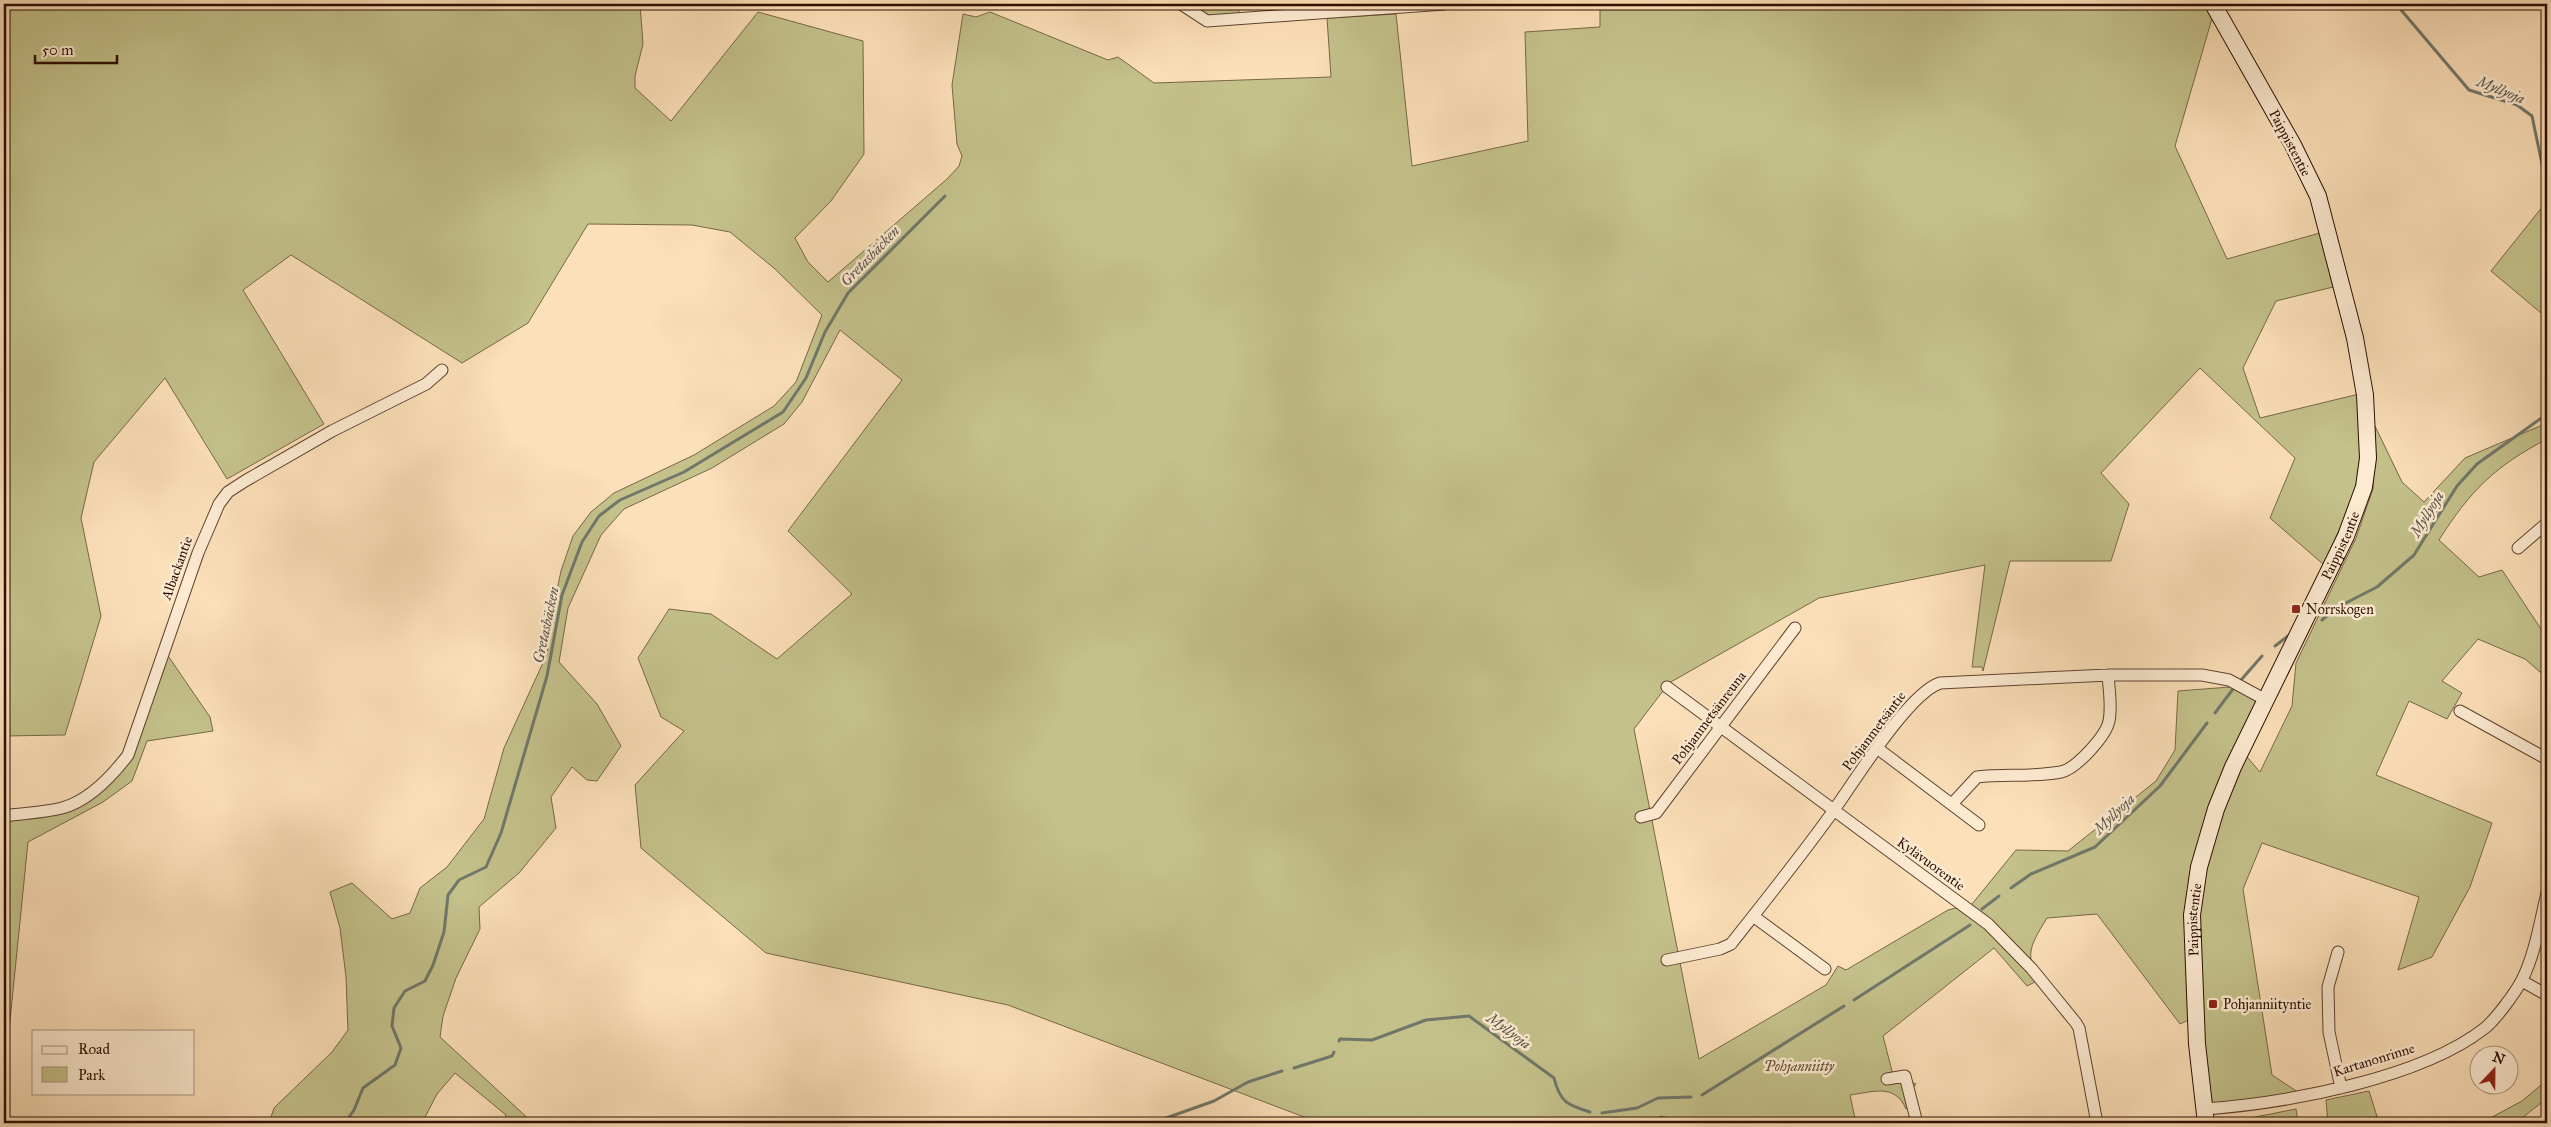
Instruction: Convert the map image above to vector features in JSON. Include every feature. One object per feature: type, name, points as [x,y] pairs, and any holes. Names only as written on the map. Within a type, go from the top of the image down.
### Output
[{"type":"street","points":[[1181,4],[1207,21],[1445,4]]},
{"type":"street","name":"Paippistentie","points":[[2205,1116],[2197,1044],[2192,915],[2204,844],[2233,767],[2346,536],[2364,487],[2368,458],[2365,395],[2355,338],[2318,196],[2293,145],[2213,4]]},
{"type":"street","name":"Albackantie","points":[[4,816],[63,808],[84,797],[112,776],[128,755],[212,516],[228,492],[327,434],[421,386],[442,370]]},
{"type":"street","points":[[2518,548],[2547,523]]},
{"type":"street","name":"Pohjanmetsänreuna","points":[[1641,817],[1656,813],[1795,628]]},
{"type":"street","points":[[1952,804],[1977,777],[2063,772],[2095,746],[2105,732],[2110,720],[2108,675]]},
{"type":"street","name":"Pohjanmetsäntie","points":[[1667,960],[1720,950],[1731,944],[1833,812],[1878,748],[1917,698],[1931,686],[1940,683],[2108,675],[2202,675],[2229,680],[2266,700]]},
{"type":"street","name":"Kylävuorentie","points":[[1667,687],[1833,812],[1988,924],[2037,974],[2079,1028],[2097,1123]]},
{"type":"street","points":[[2460,711],[2547,759]]},
{"type":"street","points":[[1878,748],[1979,825]]},
{"type":"street","name":"Kartanonrinne","points":[[2205,1116],[2341,1088],[2408,1068],[2455,1047],[2486,1028],[2522,981],[2531,957],[2547,893]]},
{"type":"street","points":[[1753,916],[1825,969]]},
{"type":"street","points":[[2338,952],[2328,987],[2329,1032],[2341,1088]]},
{"type":"street","points":[[2522,981],[2547,994]]},
{"type":"street","points":[[1887,1079],[1906,1076],[1917,1123]]},
{"type":"green space","name":"Pohjanniitty","points":[[4,4],[640,4],[643,44],[635,76],[635,88],[671,121],[758,12],[863,41],[864,154],[831,201],[795,238],[808,262],[828,282],[947,179],[959,166],[962,156],[957,144],[952,85],[963,14],[976,17],[990,12],[1108,60],[1118,57],[1154,83],[1331,77],[1327,18],[1396,14],[1412,166],[1528,141],[1525,32],[1600,27],[1600,4],[2208,4],[2213,15],[2175,146],[2227,259],[2320,233],[2333,287],[2276,301],[2243,368],[2260,418],[2359,394],[2361,456],[2358,486],[2324,565],[2270,518],[2295,458],[2200,368],[2101,473],[2129,504],[2111,561],[2010,561],[1983,671],[1982,667],[1972,667],[1985,565],[1819,598],[1669,683],[1634,729],[1699,1059],[1826,985],[1838,966],[1846,970],[1948,910],[1972,904],[2016,850],[2068,851],[2156,781],[2175,750],[2178,691],[2243,686],[2266,700],[2241,750],[2260,772],[2292,706],[2296,663],[2356,538],[2373,489],[2375,426],[2402,482],[2424,502],[2465,458],[2547,423],[2547,439],[2513,459],[2485,481],[2462,507],[2439,540],[2479,577],[2502,570],[2547,638],[2547,678],[2525,659],[2478,639],[2442,681],[2462,693],[2447,719],[2409,701],[2376,775],[2492,823],[2470,887],[2432,957],[2398,970],[2419,897],[2262,843],[2243,889],[2272,1075],[2304,1096],[2205,1109],[2195,1017],[2180,1024],[2097,914],[2047,918],[2034,941],[2031,955],[2035,971],[2041,979],[2027,986],[1994,948],[1883,1036],[1893,1075],[1916,1084],[1913,1088],[1915,1098],[1906,1109],[1896,1095],[1890,1092],[1875,1091],[1850,1095],[1856,1123],[1696,1123],[1660,1116],[1659,1123],[1320,1123],[1008,1005],[766,953],[641,848],[635,785],[684,731],[661,717],[638,658],[669,609],[711,614],[777,659],[852,594],[788,531],[902,380],[840,330],[802,402],[784,424],[712,468],[624,509],[601,535],[568,608],[559,662],[597,704],[621,746],[597,781],[587,780],[572,767],[551,797],[556,828],[519,873],[479,907],[480,929],[456,978],[443,1016],[440,1037],[533,1123],[504,1123],[506,1115],[455,1073],[437,1094],[422,1123],[269,1123],[274,1108],[332,1052],[348,1030],[346,977],[340,928],[330,892],[352,883],[392,919],[410,913],[420,888],[447,867],[484,819],[504,748],[547,654],[561,571],[573,536],[591,512],[614,493],[694,455],[774,406],[796,382],[822,315],[775,269],[730,232],[692,225],[588,224],[528,323],[462,363],[291,255],[243,290],[324,424],[227,479],[165,378],[94,462],[81,518],[101,616],[65,735],[4,736]]},
{"type":"green space","points":[[1187,4],[1239,4],[1239,14],[1208,17]]},
{"type":"green space","points":[[2547,201],[2547,318],[2491,271]]},
{"type":"green space","points":[[164,650],[210,717],[213,731],[147,741],[132,781],[103,802],[28,842],[4,1080],[4,816],[68,806],[84,797],[128,755]]},
{"type":"green space","points":[[2547,1080],[2547,1098],[2516,1123],[2481,1123],[2522,1101]]},
{"type":"green space","points":[[2369,1091],[2379,1123],[2328,1123],[2326,1100]]},
{"type":"green space","points":[[2296,1109],[2298,1123],[2235,1123],[2235,1121]]},
{"type":"waterway","name":"Myllyoja","points":[[2396,4],[2469,90],[2517,105],[2532,116],[2547,188]]},
{"type":"waterway","name":"Gretasbäcken","points":[[340,1123],[347,1120],[354,1110],[363,1088],[395,1065],[401,1048],[392,1026],[394,1008],[405,991],[425,981],[433,965],[444,932],[448,895],[459,880],[486,867],[501,833],[547,676],[562,595],[582,542],[599,516],[620,500],[684,472],[783,412],[806,378],[825,332],[848,293],[945,196]]},
{"type":"waterway","name":"Myllyoja","points":[[2322,620],[2336,608],[2377,587],[2414,555],[2457,486],[2477,464],[2547,414]]},
{"type":"waterway","name":"Myllyoja","points":[[2275,646],[2288,636]]},
{"type":"waterway","name":"Myllyoja","points":[[2241,680],[2262,656]]},
{"type":"waterway","name":"Myllyoja","points":[[2215,713],[2233,689]]},
{"type":"waterway","name":"Myllyoja","points":[[2011,888],[2031,874],[2095,847],[2160,786],[2207,723]]},
{"type":"waterway","name":"Myllyoja","points":[[1982,909],[1999,896]]},
{"type":"waterway","name":"Myllyoja","points":[[1854,1000],[1970,925]]},
{"type":"waterway","name":"Myllyoja","points":[[1702,1095],[1844,1006]]},
{"type":"waterway","name":"Myllyoja","points":[[1339,1041],[1340,1039],[1372,1040],[1426,1020],[1469,1016],[1554,1078],[1559,1092],[1566,1101],[1590,1112]]},
{"type":"waterway","name":"Myllyoja","points":[[1294,1068],[1332,1056],[1334,1052]]},
{"type":"waterway","name":"Myllyoja","points":[[1152,1123],[1214,1101],[1248,1082],[1282,1071]]},
{"type":"waterway","name":"Myllyoja","points":[[1602,1113],[1637,1108],[1658,1098],[1691,1097]]},
{"type":"place","name":"Norrskogen","points":[[2296,609]]},
{"type":"place","name":"Pohjanniityntie","points":[[2213,1004]]}]
